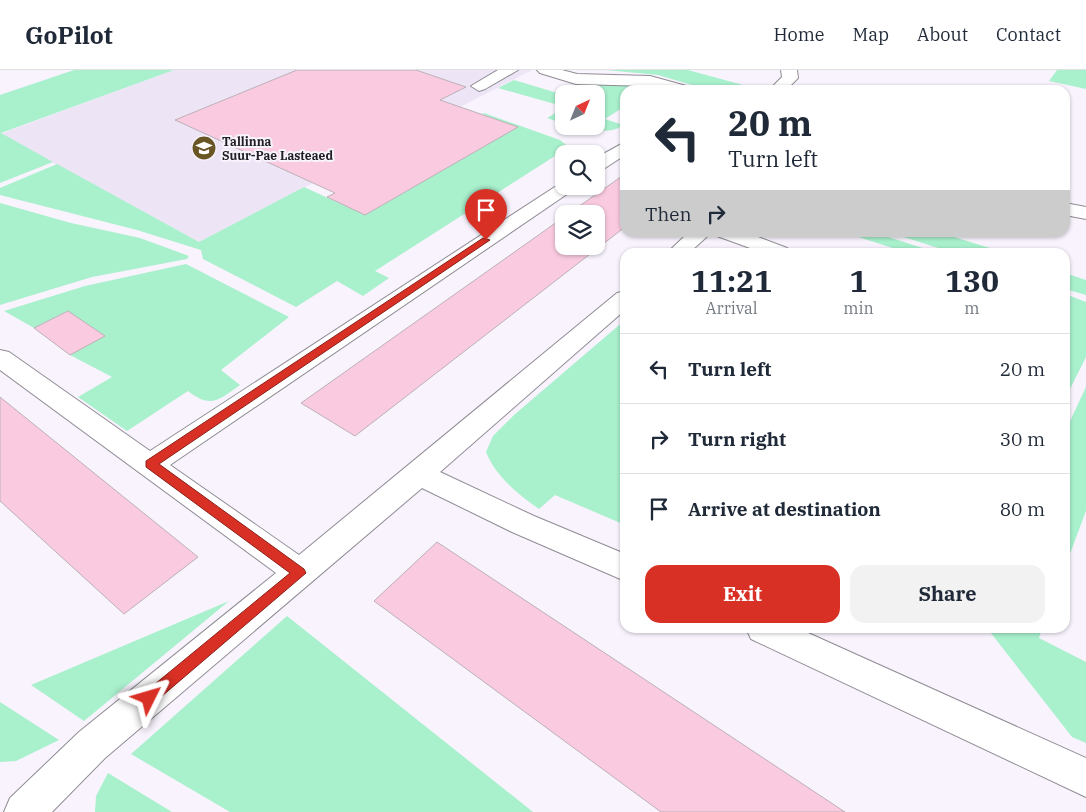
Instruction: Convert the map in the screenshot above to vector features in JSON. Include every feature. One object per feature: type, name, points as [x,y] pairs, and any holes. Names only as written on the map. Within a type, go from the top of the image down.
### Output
[{"type":"street","points":[[479,86],[510,70]]},
{"type":"street","points":[[545,70],[576,79],[650,80],[667,85]]},
{"type":"street","points":[[782,85],[790,78],[789,70]]},
{"type":"street","points":[[605,160],[620,150]]},
{"type":"street","points":[[150,464],[555,193]]},
{"type":"street","points":[[1070,210],[1086,213]]},
{"type":"street","points":[[683,248],[696,237]]},
{"type":"street","points":[[738,237],[769,248]]},
{"type":"street","points":[[24,812],[92,745],[419,474],[620,302]]},
{"type":"street","points":[[0,358],[300,573]]},
{"type":"street","points":[[419,474],[523,524],[620,566]]},
{"type":"street","points":[[774,633],[1008,740],[1086,778]]},
{"type":"shaded area","name":"Tallinna Suur-Pae Lasteaed","points":[[174,70],[532,70],[199,242],[0,134]]},
{"type":"green space","points":[[74,70],[174,70],[1,133],[53,162],[0,183],[0,95]]},
{"type":"green space","points":[[606,70],[688,70],[743,85],[692,85],[658,75]]},
{"type":"green space","points":[[1057,70],[1086,70],[1086,89],[1049,81]]},
{"type":"green space","points":[[514,80],[555,92],[555,104],[498,88]]},
{"type":"green space","points":[[597,83],[643,85],[620,85],[620,109],[605,119],[605,85],[594,85]]},
{"type":"green space","points":[[484,113],[560,140],[566,145],[555,145],[555,156],[375,271],[389,278],[363,296],[337,281],[296,307],[203,259],[201,250],[137,230],[0,195],[0,188],[57,164],[199,242],[304,187],[365,215],[517,127],[482,114]]},
{"type":"green space","points":[[555,113],[555,121],[547,118]]},
{"type":"green space","points":[[605,119],[620,124],[620,127],[605,131]]},
{"type":"green space","points":[[0,203],[71,223],[140,238],[189,256],[187,259],[92,277],[0,305]]},
{"type":"green space","points":[[858,237],[888,237],[923,248],[893,248]]},
{"type":"green space","points":[[904,237],[954,237],[990,248],[938,248]]},
{"type":"green space","points":[[186,264],[289,317],[221,370],[240,385],[233,390],[220,398],[209,401],[196,397],[188,391],[127,431],[78,397],[112,377],[70,355],[104,336],[68,311],[34,328],[4,311],[85,286]]},
{"type":"green space","points":[[1070,275],[1086,280],[1086,295],[1070,290]]},
{"type":"green space","points":[[1070,296],[1086,302],[1086,357],[1070,389]]},
{"type":"green space","points":[[620,324],[620,523],[555,495],[539,509],[508,484],[490,461],[486,452],[493,436],[514,415]]},
{"type":"green space","points":[[1086,387],[1086,511],[1070,554],[1070,421]]},
{"type":"green space","points":[[229,601],[84,721],[31,685]]},
{"type":"green space","points":[[287,616],[533,812],[230,812],[131,754]]},
{"type":"green space","points":[[991,633],[1040,633],[1039,638],[1086,662],[1086,743],[1072,737]]},
{"type":"green space","points":[[0,702],[59,740],[16,761],[0,762]]},
{"type":"green space","points":[[108,773],[172,812],[95,812],[96,796]]},
{"type":"building","points":[[297,70],[416,70],[466,87],[440,100],[518,127],[365,215],[327,197],[335,193],[175,120]]},
{"type":"building","points":[[620,178],[620,231],[605,242],[605,205],[581,205],[595,195],[605,195],[605,188]]},
{"type":"building","points":[[555,223],[555,255],[589,255],[355,436],[301,403]]},
{"type":"building","points":[[68,311],[105,336],[70,355],[34,328]]},
{"type":"building","points":[[0,397],[198,557],[124,614],[0,501]]},
{"type":"building","points":[[437,542],[845,812],[661,812],[374,601]]},
{"type":"place","name":"Tallinna Suur-Pae Lasteaed","points":[[204,148]]},
{"type":"route","points":[[149,698],[300,573],[150,464],[486,240]]}]
